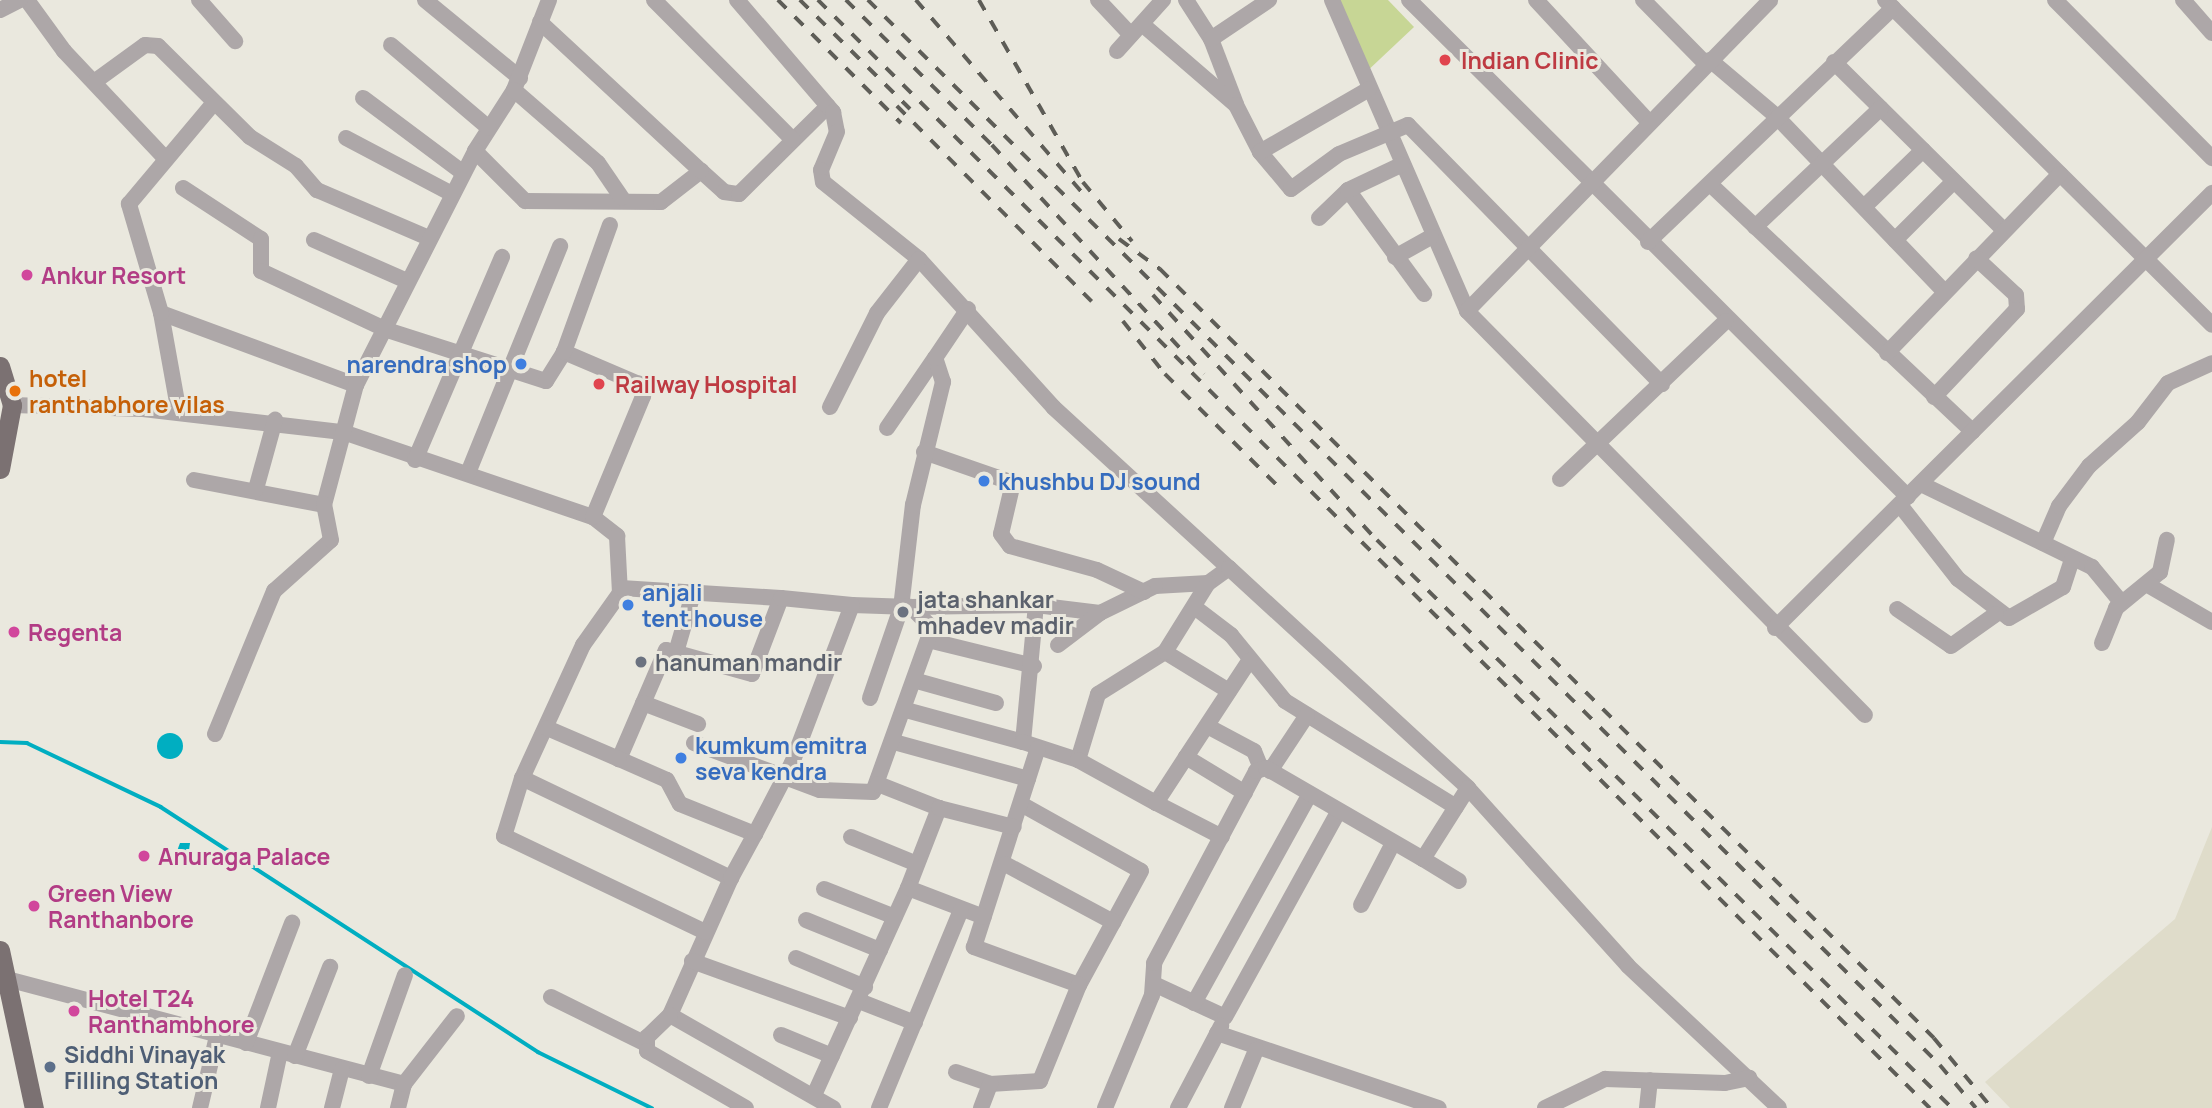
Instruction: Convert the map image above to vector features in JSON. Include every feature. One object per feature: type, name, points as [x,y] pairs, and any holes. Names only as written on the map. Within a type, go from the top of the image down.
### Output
[{"type":"main road","points":[[0,366],[12,405],[0,469]]},
{"type":"main road","points":[[0,950],[34,1108]]},
{"type":"street","points":[[0,10],[20,0]]},
{"type":"street","points":[[27,0],[94,82],[164,157]]},
{"type":"street","points":[[200,0],[235,41]]},
{"type":"street","points":[[425,0],[598,163],[622,198]]},
{"type":"street","points":[[215,734],[274,591],[331,540],[324,505],[356,385],[387,330],[407,281],[462,172],[517,84],[549,0]]},
{"type":"street","points":[[654,0],[793,140]]},
{"type":"street","points":[[737,0],[828,106],[838,122],[821,170],[824,183],[919,259],[968,309],[1053,407],[1468,788],[1628,965],[1779,1108]]},
{"type":"street","points":[[1098,0],[1236,105]]},
{"type":"street","points":[[1117,51],[1163,0]]},
{"type":"street","points":[[1186,0],[1211,39],[1236,105],[1260,152],[1291,189],[1339,154],[1401,124],[1417,132],[1662,384]]},
{"type":"street","points":[[1211,39],[1269,0]]},
{"type":"street","points":[[1332,0],[1431,237],[1467,311],[1597,448],[1865,715]]},
{"type":"street","points":[[1409,0],[1904,501],[1958,579],[1996,614],[2018,617],[2055,594],[2072,559]]},
{"type":"street","points":[[1643,0],[1708,62],[1776,116],[1943,290]]},
{"type":"street","points":[[2055,0],[2212,158]]},
{"type":"street","points":[[2183,0],[2212,33]]},
{"type":"street","points":[[1541,2],[1648,121]]},
{"type":"street","points":[[1467,311],[1593,187],[1648,121],[1764,2]]},
{"type":"street","points":[[1648,242],[1834,62],[1889,4],[2212,325]]},
{"type":"street","points":[[540,22],[724,192],[739,194],[828,106]]},
{"type":"street","points":[[94,82],[151,44],[213,104],[296,166],[317,190],[429,238]]},
{"type":"street","points":[[391,45],[489,128]]},
{"type":"street","points":[[1834,62],[2004,230]]},
{"type":"street","points":[[1260,152],[1369,89]]},
{"type":"street","points":[[363,98],[422,147],[462,172]]},
{"type":"street","points":[[179,413],[161,313],[128,218],[136,191],[213,104]]},
{"type":"street","points":[[1755,226],[1881,108]]},
{"type":"street","points":[[346,138],[409,167],[452,194]]},
{"type":"street","points":[[409,167],[422,147]]},
{"type":"street","points":[[1864,207],[1923,150]]},
{"type":"street","points":[[475,151],[525,201],[622,198],[661,202],[701,171]]},
{"type":"street","points":[[1319,218],[1348,190],[1401,165]]},
{"type":"street","points":[[1887,353],[1943,290],[2060,174]]},
{"type":"street","points":[[1895,240],[1954,181]]},
{"type":"street","points":[[1710,184],[1973,432]]},
{"type":"street","points":[[183,188],[261,239],[261,271],[387,330],[508,371],[551,380],[564,352],[610,225]]},
{"type":"street","points":[[1348,190],[1424,294]]},
{"type":"street","points":[[1775,628],[2212,193]]},
{"type":"street","points":[[1395,257],[1431,237]]},
{"type":"street","points":[[314,240],[407,281]]},
{"type":"street","points":[[468,473],[560,246]]},
{"type":"street","points":[[415,460],[464,356],[502,257]]},
{"type":"street","points":[[1934,397],[2017,309],[2016,295],[1976,258]]},
{"type":"street","points":[[830,407],[877,313],[919,259]]},
{"type":"street","points":[[887,428],[968,309]]},
{"type":"street","points":[[161,313],[356,385]]},
{"type":"street","points":[[1560,479],[1597,448],[1726,321]]},
{"type":"street","points":[[564,352],[644,389],[593,517]]},
{"type":"street","points":[[870,698],[906,608],[924,452],[943,382],[935,358]]},
{"type":"street","points":[[2043,543],[2059,506],[2089,466],[2138,422],[2168,383],[2212,363]]},
{"type":"street","points":[[12,405],[179,413],[275,421],[343,432],[415,460],[468,473],[593,517],[621,544],[621,588],[583,645],[522,778],[505,836],[705,932]]},
{"type":"street","points":[[256,489],[275,421]]},
{"type":"street","points":[[924,452],[1013,483],[1001,534],[1010,546],[1097,570],[1144,592]]},
{"type":"street","points":[[194,480],[256,489],[324,505]]},
{"type":"street","points":[[1922,484],[2104,575],[2122,602]]},
{"type":"street","points":[[2102,643],[2122,602],[2148,585],[2160,572],[2167,540]]},
{"type":"street","points":[[1078,760],[1098,694],[1165,652],[1197,609],[1208,583],[1229,568]]},
{"type":"street","points":[[1058,645],[1100,613],[1144,592],[1168,583],[1208,583]]},
{"type":"street","points":[[2148,585],[2212,622]]},
{"type":"street","points":[[621,588],[906,608],[1036,605],[1100,613]]},
{"type":"street","points":[[677,649],[693,594]]},
{"type":"street","points":[[619,759],[666,650],[677,649],[752,674],[780,598]]},
{"type":"street","points":[[644,1043],[670,1015],[731,877],[785,777],[852,605]]},
{"type":"street","points":[[1036,605],[1028,779],[1005,863],[984,917],[977,951],[1079,985]]},
{"type":"street","points":[[694,743],[828,792],[866,795],[878,784],[932,641],[930,622],[906,608]]},
{"type":"street","points":[[1197,609],[1231,635],[1268,687],[1307,715],[1456,807]]},
{"type":"street","points":[[1897,609],[1951,646],[1996,614]]},
{"type":"street","points":[[932,641],[1034,666]]},
{"type":"street","points":[[1165,652],[1229,691]]},
{"type":"street","points":[[1156,803],[1209,727],[1249,661]]},
{"type":"street","points":[[917,681],[996,703]]},
{"type":"street","points":[[643,703],[698,724]]},
{"type":"street","points":[[906,710],[1078,760],[1222,837]]},
{"type":"street","points":[[1105,1108],[1154,984],[1154,963],[1245,793],[1307,715]]},
{"type":"street","points":[[1209,727],[1254,751],[1265,769],[1459,881]]},
{"type":"street","points":[[547,728],[667,780],[680,804],[755,834]]},
{"type":"street","points":[[894,743],[1028,779]]},
{"type":"street","points":[[1186,757],[1245,793]]},
{"type":"street","points":[[522,778],[731,877]]},
{"type":"street","points":[[878,784],[939,808],[1014,827]]},
{"type":"street","points":[[1423,859],[1468,788]]},
{"type":"street","points":[[1194,1003],[1310,794]]},
{"type":"street","points":[[956,1072],[990,1084],[1040,1081],[1079,985],[1139,878],[1138,865],[1021,804]]},
{"type":"street","points":[[815,1093],[862,994],[939,808]]},
{"type":"street","points":[[1178,1108],[1338,812]]},
{"type":"street","points":[[851,837],[917,864]]},
{"type":"street","points":[[1361,905],[1393,843]]},
{"type":"street","points":[[1005,863],[1113,922]]},
{"type":"street","points":[[908,888],[984,917]]},
{"type":"street","points":[[824,889],[895,917]]},
{"type":"street","points":[[879,1108],[961,909]]},
{"type":"street","points":[[806,920],[880,950]]},
{"type":"street","points":[[246,1043],[292,923]]},
{"type":"street","points":[[796,958],[915,1023]]},
{"type":"street","points":[[692,961],[850,1018]]},
{"type":"street","points":[[268,1108],[288,1054],[330,967]]},
{"type":"street","points":[[369,1076],[405,975]]},
{"type":"street","points":[[7,979],[404,1084]]},
{"type":"street","points":[[1154,984],[1225,1017]]},
{"type":"street","points":[[551,997],[644,1043],[647,1051],[746,1108]]},
{"type":"street","points":[[670,1015],[837,1107]]},
{"type":"street","points":[[398,1108],[404,1084],[457,1016]]},
{"type":"street","points":[[1217,1033],[1256,1050],[1438,1108]]},
{"type":"street","points":[[781,1035],[832,1056]]},
{"type":"street","points":[[200,1108],[217,1036]]},
{"type":"street","points":[[1232,1108],[1256,1050]]},
{"type":"street","points":[[332,1108],[342,1069]]},
{"type":"street","points":[[1545,1108],[1590,1083],[1749,1078]]},
{"type":"street","points":[[1647,1108],[1650,1080]]},
{"type":"street","points":[[981,1108],[990,1084]]},
{"type":"shaded area","points":[[2212,827],[2212,1108],[2010,1108],[1985,1082],[2175,919]]},
{"type":"green space","points":[[1331,0],[1388,0],[1414,27],[1363,75]]},
{"type":"water","points":[[170,733],[179,737],[183,746],[179,755],[170,759],[161,755],[157,746],[161,737]]},
{"type":"water","points":[[180,843],[190,843],[187,865],[173,862]]},
{"type":"waterway","points":[[0,742],[27,743],[161,807],[538,1052],[652,1108]]},
{"type":"railway","points":[[778,0],[901,123]]},
{"type":"railway","points":[[800,0],[910,109]]},
{"type":"railway","points":[[818,0],[1930,1108]]},
{"type":"railway","points":[[846,0],[992,145],[1204,374]]},
{"type":"railway","points":[[868,0],[1940,1065],[1976,1108]]},
{"type":"railway","points":[[916,0],[1085,196]]},
{"type":"railway","points":[[979,0],[1083,182],[1132,241]]},
{"type":"railway","points":[[897,106],[1092,302]]},
{"type":"railway","points":[[1119,239],[1160,269],[1934,1038],[1992,1108]]},
{"type":"railway","points":[[1153,295],[1377,540],[1952,1108]]},
{"type":"railway","points":[[1123,321],[1165,374],[1282,490]]},
{"type":"place","name":"Indian Clinic","points":[[1445,60]]},
{"type":"place","name":"Ankur Resort","points":[[27,275]]},
{"type":"place","name":"narendra shop","points":[[521,364]]},
{"type":"place","name":"Railway Hospital","points":[[599,384]]},
{"type":"place","name":"hotel ranthabhore vilas","points":[[15,391]]},
{"type":"place","name":"khushbu DJ sound","points":[[984,481]]},
{"type":"place","name":"anjali tent house","points":[[628,605]]},
{"type":"place","name":"jata shankar mhadev madir","points":[[903,612]]},
{"type":"place","name":"Regenta","points":[[14,632]]},
{"type":"place","name":"hanuman mandir","points":[[641,662]]},
{"type":"place","name":"kumkum emitra seva kendra","points":[[681,758]]},
{"type":"place","name":"Anuraga Palace","points":[[144,856]]},
{"type":"place","name":"Green View Ranthanbore","points":[[34,906]]},
{"type":"place","name":"Hotel T24 Ranthambhore","points":[[74,1011]]},
{"type":"place","name":"Siddhi Vinayak Filling Station","points":[[50,1067]]}]
